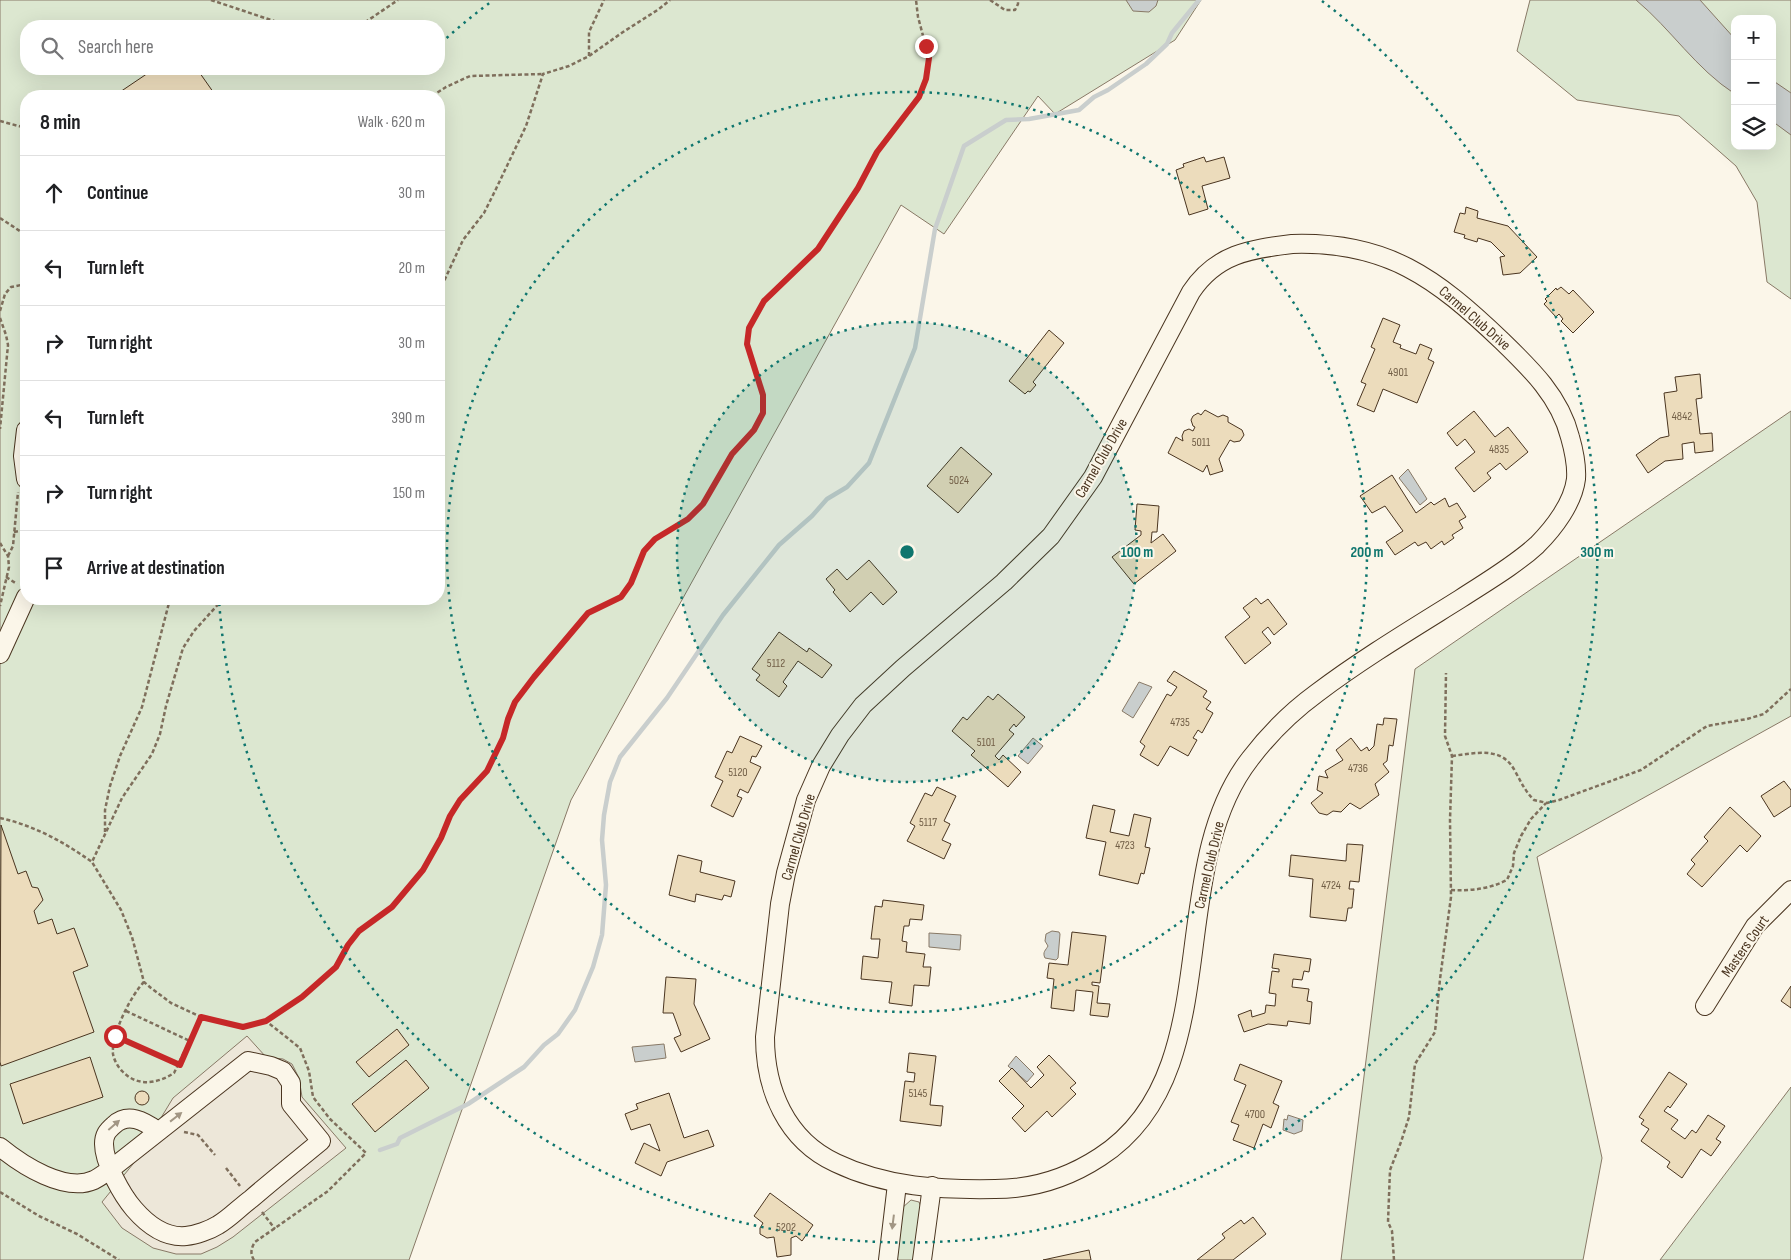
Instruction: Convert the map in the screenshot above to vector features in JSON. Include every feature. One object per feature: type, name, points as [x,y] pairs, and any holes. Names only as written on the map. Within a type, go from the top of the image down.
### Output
[{"type":"street","name":"Carmel Club Drive","points":[[1308,244],[1340,245],[1370,251],[1420,274],[1450,293],[1474,314],[1521,359],[1557,403],[1568,427],[1576,464],[1576,480],[1568,504],[1549,532],[1529,552],[1317,693],[1293,712],[1265,740],[1246,764],[1229,793],[1212,838],[1202,887],[1183,1016],[1173,1056],[1152,1104],[1127,1136],[1109,1152],[1086,1167],[1039,1185],[1024,1188],[960,1189],[897,1184],[855,1172],[815,1151],[798,1135],[784,1117],[776,1102],[768,1078],[764,1037],[780,904],[790,853],[803,809],[821,766],[840,734],[863,705],[903,668],[1004,582],[1050,536],[1092,476],[1191,292],[1208,270],[1224,260],[1263,247],[1308,244]]},
{"type":"street","points":[[0,654],[22,605]]},
{"type":"street","name":"Masters Court","points":[[1705,1006],[1755,926],[1791,890]]},
{"type":"street","points":[[0,1148],[43,1176],[78,1183],[93,1180],[111,1169],[248,1061],[271,1066],[283,1071],[291,1083],[291,1104],[321,1141],[218,1225],[199,1233],[185,1236],[157,1229],[145,1222],[130,1204],[111,1169],[104,1149],[104,1136],[119,1120],[133,1118],[147,1123],[158,1131]]},
{"type":"street","points":[[888,1260],[897,1184]]},
{"type":"street","points":[[922,1260],[932,1186]]},
{"type":"path","points":[[211,0],[271,20]]},
{"type":"path","points":[[367,20],[398,0]]},
{"type":"path","points":[[589,56],[589,32],[604,0]]},
{"type":"path","points":[[441,90],[470,76],[543,74],[569,66],[589,56],[670,0]]},
{"type":"path","points":[[0,818],[22,823],[57,840],[92,862],[121,910],[132,937],[144,982],[171,1003],[201,1017],[243,1027],[266,1021],[302,997],[336,967],[348,945],[359,931],[392,907],[423,870],[460,800],[487,771],[503,738],[515,702],[534,677],[588,613],[621,597],[631,583],[644,551],[655,539],[688,519],[703,504],[732,454],[754,430],[763,413],[763,395],[747,344],[749,328],[764,301],[818,249],[858,188],[877,152],[919,97],[926,79],[929,58],[918,17],[916,0]]},
{"type":"path","points":[[990,0],[1005,10],[1015,10],[1018,0]]},
{"type":"path","points":[[445,279],[463,240],[484,213],[495,191],[526,126],[543,74]]},
{"type":"path","points":[[0,121],[20,126]]},
{"type":"path","points":[[0,218],[20,231]]},
{"type":"path","points":[[0,311],[5,294],[11,287],[20,285]]},
{"type":"path","points":[[0,318],[8,344],[0,428]]},
{"type":"path","points":[[8,556],[13,546],[20,495]]},
{"type":"path","points":[[14,532],[20,531]]},
{"type":"path","points":[[0,543],[8,556],[9,567],[0,606]]},
{"type":"path","points":[[105,833],[105,810],[110,786],[120,756],[142,707],[169,605]]},
{"type":"path","points":[[92,862],[122,798],[152,754],[160,734],[183,648],[194,631],[218,605]]},
{"type":"path","points":[[1394,1260],[1392,1231],[1388,1222],[1390,1170],[1409,1117],[1415,1064],[1435,1032],[1451,890],[1450,802],[1452,756],[1445,736],[1446,673]]},
{"type":"path","points":[[1452,756],[1475,753],[1498,754],[1507,758],[1528,794],[1534,800],[1546,803],[1641,770],[1707,726],[1764,714],[1791,688]]},
{"type":"path","points":[[1451,890],[1479,889],[1495,886],[1507,880],[1514,866],[1514,853],[1521,836],[1531,819],[1546,803]]},
{"type":"path","points":[[144,982],[136,990],[115,1036],[113,1056],[118,1067],[128,1077],[139,1082],[154,1082],[166,1079],[174,1073],[180,1065],[201,1017]]},
{"type":"path","points":[[126,1011],[190,1041]]},
{"type":"path","points":[[115,1036],[180,1065]]},
{"type":"path","points":[[182,1131],[198,1135],[215,1155]]},
{"type":"path","points":[[226,1168],[245,1192]]},
{"type":"path","points":[[0,1192],[39,1216],[77,1234],[119,1260]]},
{"type":"path","points":[[261,1211],[276,1229]]},
{"type":"green space","points":[[0,0],[1201,0],[1175,40],[1055,114],[1038,96],[944,234],[901,205],[571,800],[409,1260],[0,1260]]},
{"type":"green space","points":[[1530,0],[1791,0],[1791,299],[1767,282],[1757,202],[1736,166],[1679,116],[1577,100],[1517,51]]},
{"type":"green space","points":[[1791,411],[1791,716],[1537,857],[1602,1158],[1583,1260],[1341,1260],[1415,669]]},
{"type":"green space","points":[[1791,1087],[1791,1260],[1660,1260]]},
{"type":"green space","points":[[911,1200],[919,1202],[924,1214],[918,1260],[896,1260],[902,1208]]},
{"type":"shaded area","points":[[1126,0],[1158,0],[1156,6],[1149,12],[1133,11]]},
{"type":"shaded area","points":[[1636,0],[1700,0],[1731,35],[1731,91],[1708,73],[1649,11]]},
{"type":"shaded area","points":[[1776,83],[1791,93],[1791,135],[1776,124]]},
{"type":"shaded area","points":[[1408,469],[1427,499],[1420,505],[1399,478]]},
{"type":"shaded area","points":[[1139,682],[1152,687],[1133,718],[1122,711]]},
{"type":"shaded area","points":[[1033,738],[1043,746],[1028,764],[1018,756]]},
{"type":"shaded area","points":[[1052,931],[1059,932],[1060,934],[1058,958],[1056,960],[1045,958],[1044,954],[1048,946],[1045,941],[1046,934]]},
{"type":"shaded area","points":[[929,933],[961,935],[960,950],[929,947]]},
{"type":"shaded area","points":[[247,1036],[266,1057],[283,1059],[292,1064],[299,1078],[302,1097],[346,1148],[233,1237],[217,1247],[201,1254],[176,1254],[153,1248],[122,1228],[102,1202],[133,1164],[173,1098]]},
{"type":"shaded area","points":[[664,1044],[666,1058],[635,1062],[632,1047]]},
{"type":"shaded area","points":[[1016,1056],[1034,1074],[1027,1082],[1008,1066]]},
{"type":"shaded area","points":[[1288,1115],[1303,1120],[1302,1131],[1294,1134],[1283,1130],[1284,1119],[1287,1120]]},
{"type":"building","points":[[145,75],[201,75],[212,90],[123,90]]},
{"type":"building","points":[[1204,157],[1206,162],[1224,157],[1230,178],[1202,186],[1208,209],[1189,215],[1176,170],[1184,167],[1183,164]]},
{"type":"building","points":[[1466,207],[1478,211],[1477,218],[1508,226],[1537,257],[1520,273],[1503,275],[1500,257],[1505,256],[1491,242],[1478,238],[1477,242],[1464,238],[1465,235],[1454,232],[1460,213],[1465,214]]},
{"type":"building","points":[[1561,287],[1569,294],[1573,290],[1594,312],[1573,333],[1561,321],[1563,319],[1559,314],[1556,317],[1544,304],[1547,301],[1545,299],[1556,288],[1557,290]]},
{"type":"building","points":[[1383,318],[1400,325],[1393,342],[1401,345],[1400,348],[1416,354],[1420,344],[1432,349],[1428,359],[1434,362],[1417,403],[1383,389],[1374,412],[1357,405],[1366,384],[1361,382],[1375,349],[1371,347]]},
{"type":"building","points":[[1049,330],[1064,343],[1033,382],[1036,385],[1030,392],[1028,391],[1025,394],[1009,381]]},
{"type":"building","points":[[1700,374],[1702,398],[1696,399],[1700,434],[1712,433],[1713,451],[1695,453],[1694,442],[1682,444],[1683,459],[1665,461],[1648,473],[1636,455],[1660,438],[1669,436],[1664,393],[1677,391],[1675,377]]},
{"type":"building","points":[[1205,410],[1218,417],[1223,415],[1228,417],[1228,422],[1242,430],[1244,435],[1240,441],[1234,442],[1230,440],[1219,459],[1223,471],[1210,475],[1207,465],[1203,472],[1168,453],[1176,437],[1183,441],[1184,431],[1189,429],[1193,431],[1195,427],[1191,420],[1193,416],[1198,413],[1201,415]]},
{"type":"building","points":[[1474,411],[1495,437],[1508,427],[1528,452],[1506,470],[1500,463],[1487,473],[1491,478],[1474,492],[1455,468],[1475,452],[1465,439],[1457,446],[1447,433]]},
{"type":"building","points":[[961,447],[992,474],[958,513],[927,486]]},
{"type":"building","points":[[1392,475],[1416,513],[1431,502],[1434,505],[1445,498],[1449,507],[1457,503],[1466,517],[1459,521],[1463,528],[1452,535],[1454,538],[1444,545],[1442,541],[1431,549],[1426,542],[1418,546],[1415,542],[1395,555],[1386,542],[1403,531],[1385,506],[1372,513],[1360,496]]},
{"type":"building","points":[[1137,504],[1159,506],[1157,532],[1152,532],[1151,543],[1163,534],[1176,551],[1134,584],[1112,557],[1141,535],[1141,531],[1135,530]]},
{"type":"building","points":[[869,560],[897,592],[883,605],[871,592],[850,612],[833,592],[835,590],[826,579],[837,569],[847,580]]},
{"type":"building","points":[[1256,598],[1261,604],[1268,599],[1287,624],[1274,635],[1268,627],[1262,632],[1271,643],[1245,664],[1225,637],[1250,617],[1243,608]]},
{"type":"building","points":[[779,632],[807,652],[809,648],[832,665],[822,678],[798,661],[783,682],[787,686],[779,697],[756,680],[760,675],[752,669]]},
{"type":"building","points":[[1174,671],[1207,691],[1203,697],[1211,702],[1206,709],[1213,713],[1202,733],[1198,730],[1193,738],[1197,740],[1188,756],[1170,746],[1158,766],[1140,755],[1145,746],[1140,742],[1167,694],[1171,696],[1177,687],[1167,681]]},
{"type":"building","points":[[998,694],[1025,717],[1016,727],[1014,724],[1009,730],[1014,734],[995,756],[999,760],[1003,755],[1021,772],[1008,787],[971,755],[975,751],[952,731],[963,717],[967,720],[988,696],[993,700]]},
{"type":"building","points":[[1384,718],[1397,719],[1393,746],[1389,745],[1387,761],[1383,764],[1389,772],[1375,784],[1379,795],[1360,809],[1350,803],[1341,812],[1333,811],[1327,815],[1319,813],[1311,803],[1323,793],[1317,790],[1319,776],[1328,778],[1325,771],[1343,760],[1336,750],[1351,738],[1361,751],[1367,747],[1369,751],[1374,746],[1377,724],[1383,725]]},
{"type":"building","points":[[740,736],[762,746],[756,757],[752,756],[750,762],[761,767],[748,793],[740,789],[737,796],[742,798],[733,817],[711,806],[723,781],[715,777],[727,751],[732,753]]},
{"type":"building","points":[[1784,781],[1791,790],[1791,806],[1774,817],[1761,796]]},
{"type":"building","points":[[937,787],[956,796],[944,821],[950,824],[942,840],[951,844],[944,859],[907,841],[915,826],[910,823],[925,793],[932,796]]},
{"type":"building","points":[[1093,805],[1115,810],[1110,832],[1129,836],[1134,814],[1151,818],[1145,847],[1150,848],[1144,874],[1141,873],[1138,884],[1099,875],[1106,842],[1086,838]]},
{"type":"building","points":[[1730,807],[1761,836],[1747,852],[1740,845],[1702,887],[1687,874],[1695,864],[1691,860],[1708,841],[1704,837]]},
{"type":"building","points":[[1,825],[18,874],[26,871],[32,887],[38,888],[43,900],[34,911],[38,924],[52,919],[57,934],[74,928],[88,966],[73,972],[94,1032],[1,1066],[0,1062]]},
{"type":"building","points":[[1347,844],[1363,845],[1359,882],[1350,881],[1349,889],[1354,889],[1352,908],[1348,908],[1346,921],[1310,917],[1313,879],[1289,876],[1291,855],[1346,861]]},
{"type":"building","points":[[678,855],[702,861],[700,872],[735,881],[731,897],[724,895],[722,900],[696,894],[695,902],[669,895]]},
{"type":"building","points":[[883,900],[924,905],[922,920],[910,919],[909,926],[904,926],[902,941],[907,942],[906,952],[925,954],[923,967],[931,967],[929,986],[914,985],[912,1006],[889,1003],[892,982],[861,979],[863,956],[878,958],[880,939],[871,939],[875,906],[882,907]]},
{"type":"building","points":[[1072,932],[1106,936],[1100,983],[1092,982],[1092,985],[1099,986],[1097,1003],[1110,1004],[1108,1017],[1090,1015],[1093,992],[1076,990],[1074,1011],[1051,1008],[1054,979],[1047,978],[1049,963],[1068,965]]},
{"type":"building","points":[[1274,954],[1311,959],[1309,972],[1304,971],[1302,980],[1293,979],[1292,987],[1309,989],[1307,1001],[1312,1002],[1310,1024],[1288,1021],[1287,1026],[1268,1024],[1244,1032],[1238,1015],[1251,1010],[1252,1017],[1265,1013],[1266,1005],[1275,1006],[1276,994],[1269,993],[1272,971],[1279,972],[1279,969],[1272,968]]},
{"type":"building","points":[[666,977],[696,979],[694,1004],[710,1039],[681,1052],[674,1038],[681,1035],[673,1013],[663,1013]]},
{"type":"building","points":[[1791,986],[1791,1008],[1781,1001]]},
{"type":"building","points":[[397,1029],[409,1045],[369,1077],[356,1062]]},
{"type":"building","points":[[909,1053],[936,1056],[930,1105],[943,1106],[941,1126],[900,1121],[905,1081],[914,1082],[915,1073],[907,1072]]},
{"type":"building","points":[[1049,1055],[1076,1083],[1070,1088],[1076,1094],[1052,1117],[1047,1111],[1025,1132],[1012,1118],[1024,1106],[999,1081],[1012,1068],[1031,1088],[1044,1075],[1037,1067]]},
{"type":"building","points":[[90,1057],[103,1097],[23,1124],[10,1084]]},
{"type":"building","points":[[406,1060],[429,1088],[375,1132],[352,1104]]},
{"type":"building","points":[[1240,1064],[1282,1081],[1273,1103],[1279,1106],[1271,1128],[1263,1124],[1254,1148],[1233,1140],[1239,1125],[1231,1122],[1246,1085],[1234,1080]]},
{"type":"building","points":[[1669,1072],[1687,1084],[1670,1108],[1668,1106],[1664,1111],[1678,1120],[1671,1129],[1685,1139],[1692,1130],[1696,1133],[1708,1115],[1725,1126],[1716,1139],[1721,1142],[1711,1156],[1701,1149],[1682,1178],[1667,1167],[1670,1162],[1641,1141],[1649,1129],[1641,1124],[1644,1120],[1639,1117]]},
{"type":"building","points":[[139,1091],[145,1091],[149,1098],[145,1105],[139,1105],[135,1101],[135,1095]]},
{"type":"building","points":[[669,1093],[684,1138],[708,1130],[714,1146],[667,1162],[661,1176],[635,1163],[644,1143],[660,1151],[650,1124],[631,1130],[625,1114],[638,1109],[636,1104]]},
{"type":"building","points":[[770,1193],[813,1225],[802,1241],[796,1236],[791,1238],[791,1255],[777,1257],[774,1237],[767,1238],[760,1234],[760,1228],[763,1223],[754,1216]]},
{"type":"building","points":[[1253,1217],[1266,1234],[1233,1260],[1197,1260],[1225,1238],[1222,1234],[1241,1220],[1244,1224]]},
{"type":"building","points":[[1089,1250],[1091,1260],[1043,1260]]},
{"type":"waterway","points":[[380,1150],[397,1144],[400,1138],[468,1104],[524,1067],[544,1045],[558,1034],[575,1010],[593,967],[602,935],[606,885],[602,840],[604,815],[610,782],[620,757],[667,698],[723,615],[779,545],[812,516],[827,499],[847,487],[869,463],[915,348],[935,229],[964,146],[1006,120],[1029,119],[1079,110],[1094,97],[1108,90],[1146,64],[1167,44],[1172,33],[1199,0]]},
{"type":"route","points":[[115,1036],[180,1065],[201,1017],[243,1027],[266,1021],[302,997],[336,967],[348,945],[359,931],[392,907],[423,870],[460,800],[487,771],[503,738],[515,702],[588,613],[621,597],[631,583],[644,551],[655,539],[688,519],[703,504],[732,454],[754,430],[763,413],[763,395],[747,344],[749,328],[764,301],[818,249],[832,230],[858,188],[877,152],[919,97],[926,79],[929,58],[926,46]]}]
